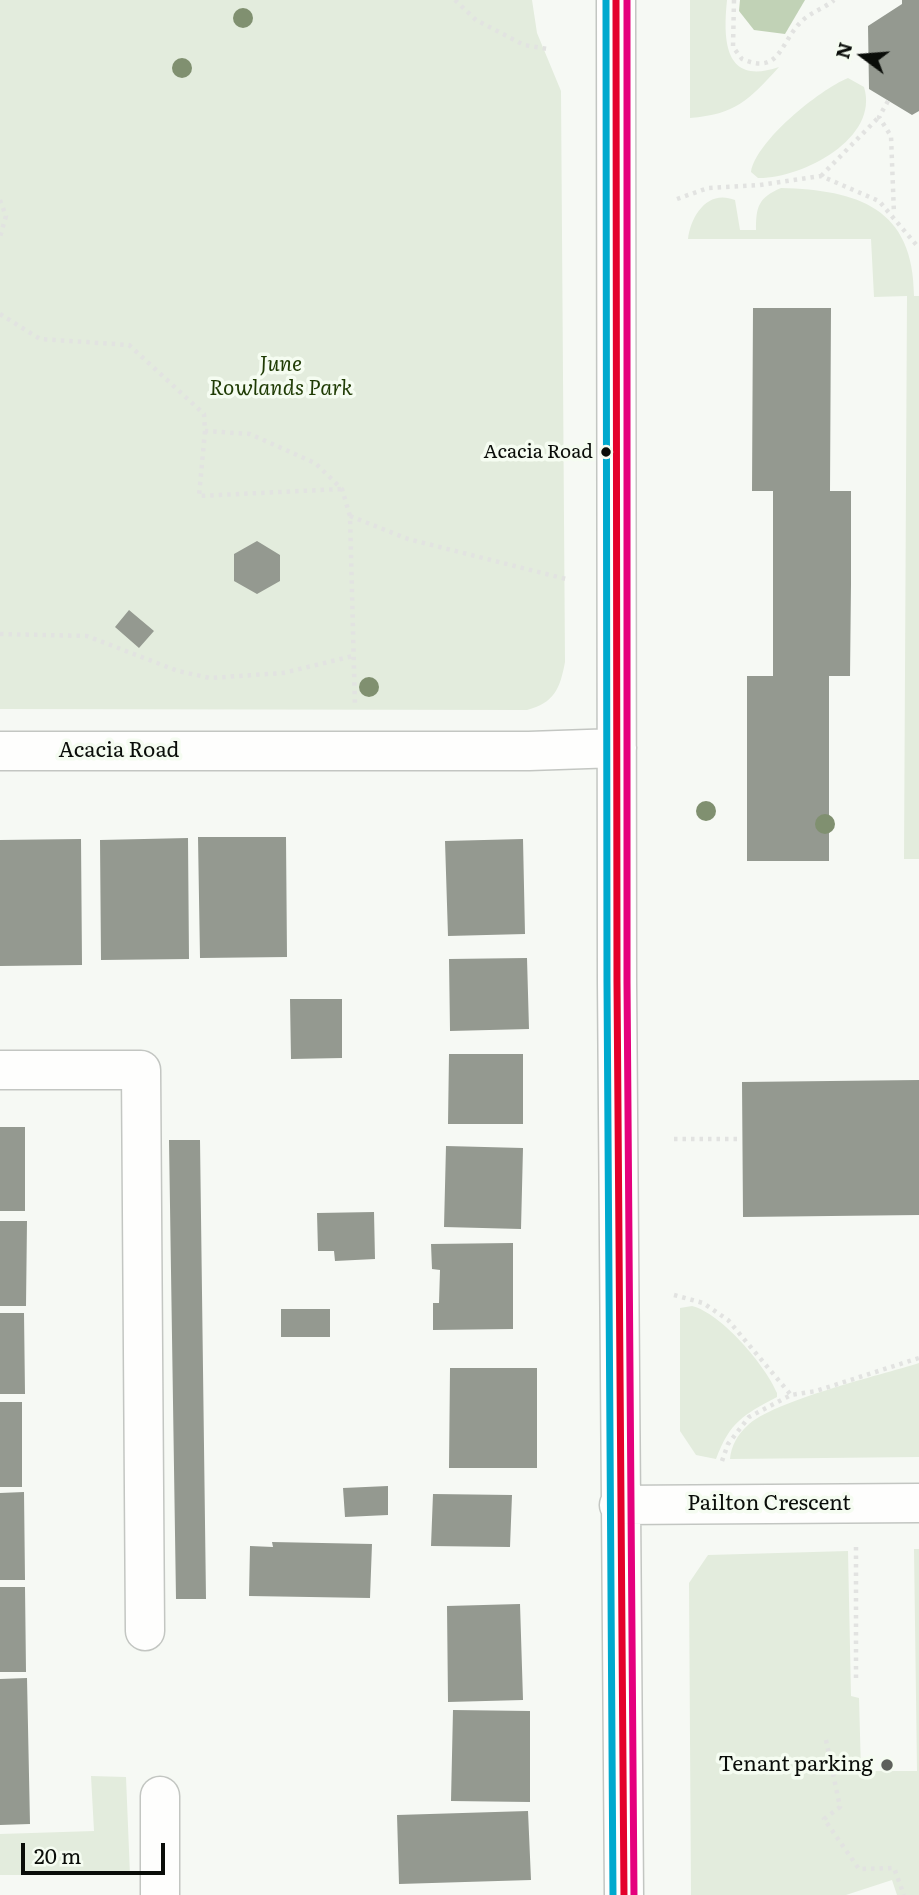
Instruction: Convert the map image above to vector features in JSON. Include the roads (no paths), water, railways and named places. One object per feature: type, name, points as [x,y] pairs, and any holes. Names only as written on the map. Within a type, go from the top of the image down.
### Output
[{"type":"street","points":[[616,0],[619,1505],[624,1895]]},
{"type":"street","name":"Acacia Road","points":[[0,751],[529,751],[617,748]]},
{"type":"street","points":[[0,1070],[141,1070],[145,1631]]},
{"type":"street","name":"Pailton Crescent","points":[[619,1505],[919,1503]]},
{"type":"street","points":[[160,1796],[160,1895]]},
{"type":"place","name":"Acacia Road","points":[[606,452]]},
{"type":"place","name":"Tenant parking","points":[[887,1765]]},
{"type":"park label","name":"June Rowlands Park","points":[[281,377]]}]
